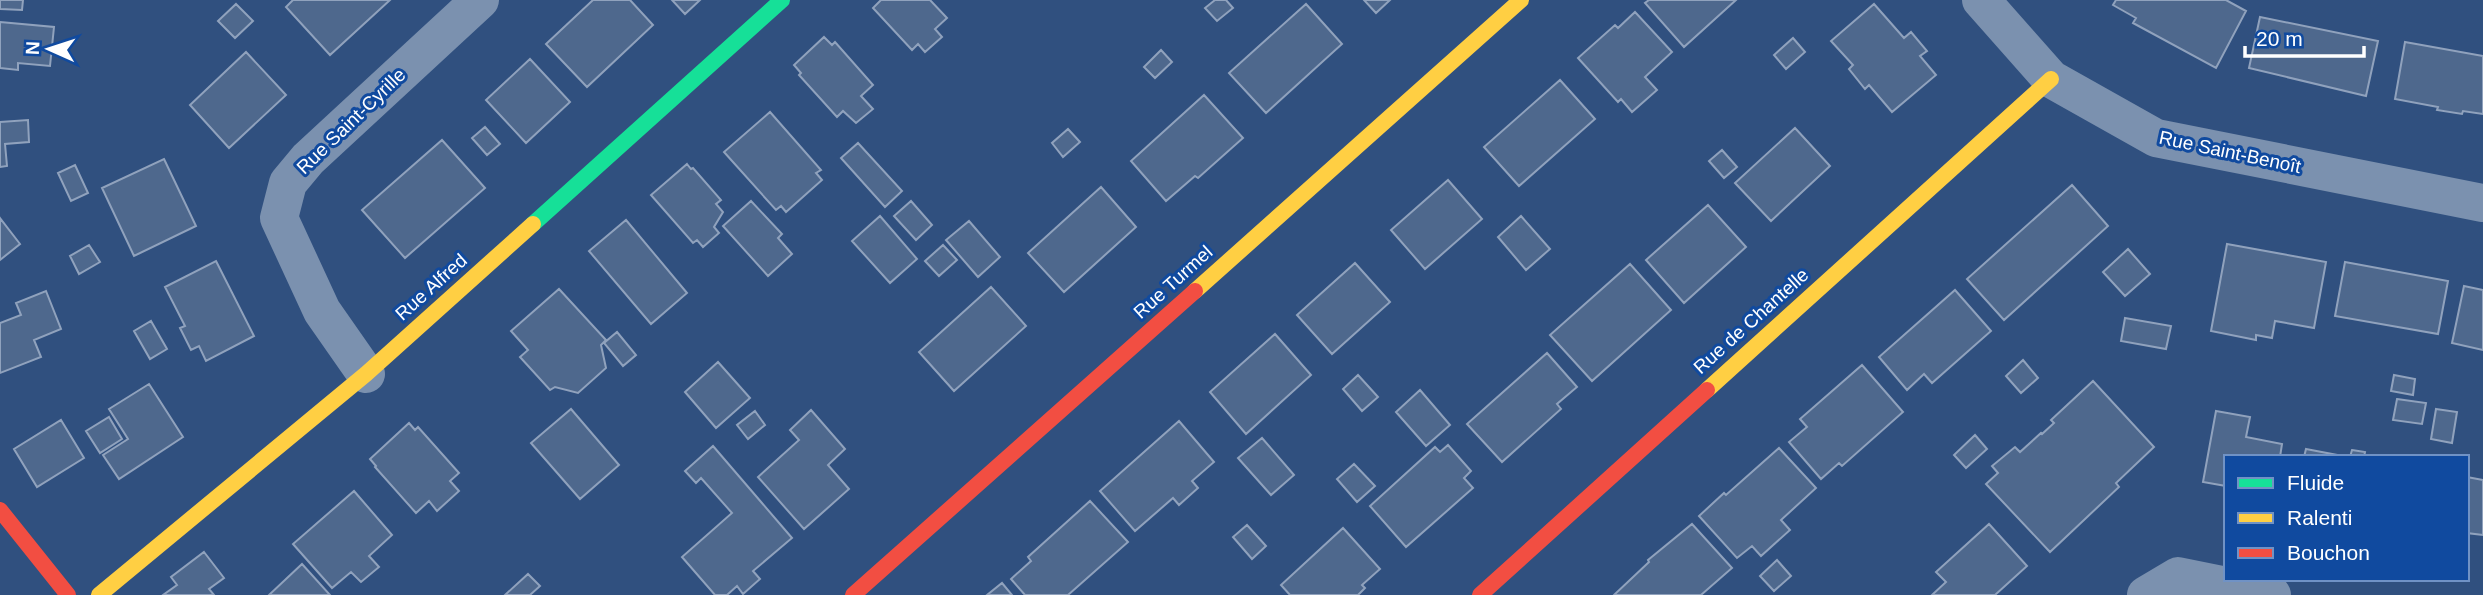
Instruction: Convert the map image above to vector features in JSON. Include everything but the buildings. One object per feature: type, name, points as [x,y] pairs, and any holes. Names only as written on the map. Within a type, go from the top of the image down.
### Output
[{"type":"street","name":"Rue Saint-Cyrille","points":[[366,374],[322,311],[279,218],[288,183],[308,159],[481,0]]},
{"type":"street","name":"Rue Alfred","points":[[99,595],[366,374],[782,0]]},
{"type":"street","name":"Rue Turmel","points":[[853,595],[1521,0]]},
{"type":"street","name":"Rue Saint-Benoît","points":[[1981,0],[2051,79],[2155,138],[2483,203]]},
{"type":"street","name":"Rue de Chantelle","points":[[1480,595],[2051,79]]},
{"type":"street","points":[[0,510],[68,595]]},
{"type":"street","points":[[2146,595],[2178,576],[2272,595]]},
{"type":"traffic: fast","points":[[533,224],[782,0]]},
{"type":"traffic: slow","points":[[1195,291],[1521,0]]},
{"type":"traffic: slow","points":[[1707,390],[2051,79]]},
{"type":"traffic: slow","points":[[99,595],[366,374],[533,224]]},
{"type":"traffic: jam","points":[[853,595],[1195,291]]},
{"type":"traffic: jam","points":[[1480,595],[1707,390]]},
{"type":"traffic: jam","points":[[0,510],[68,595]]}]
